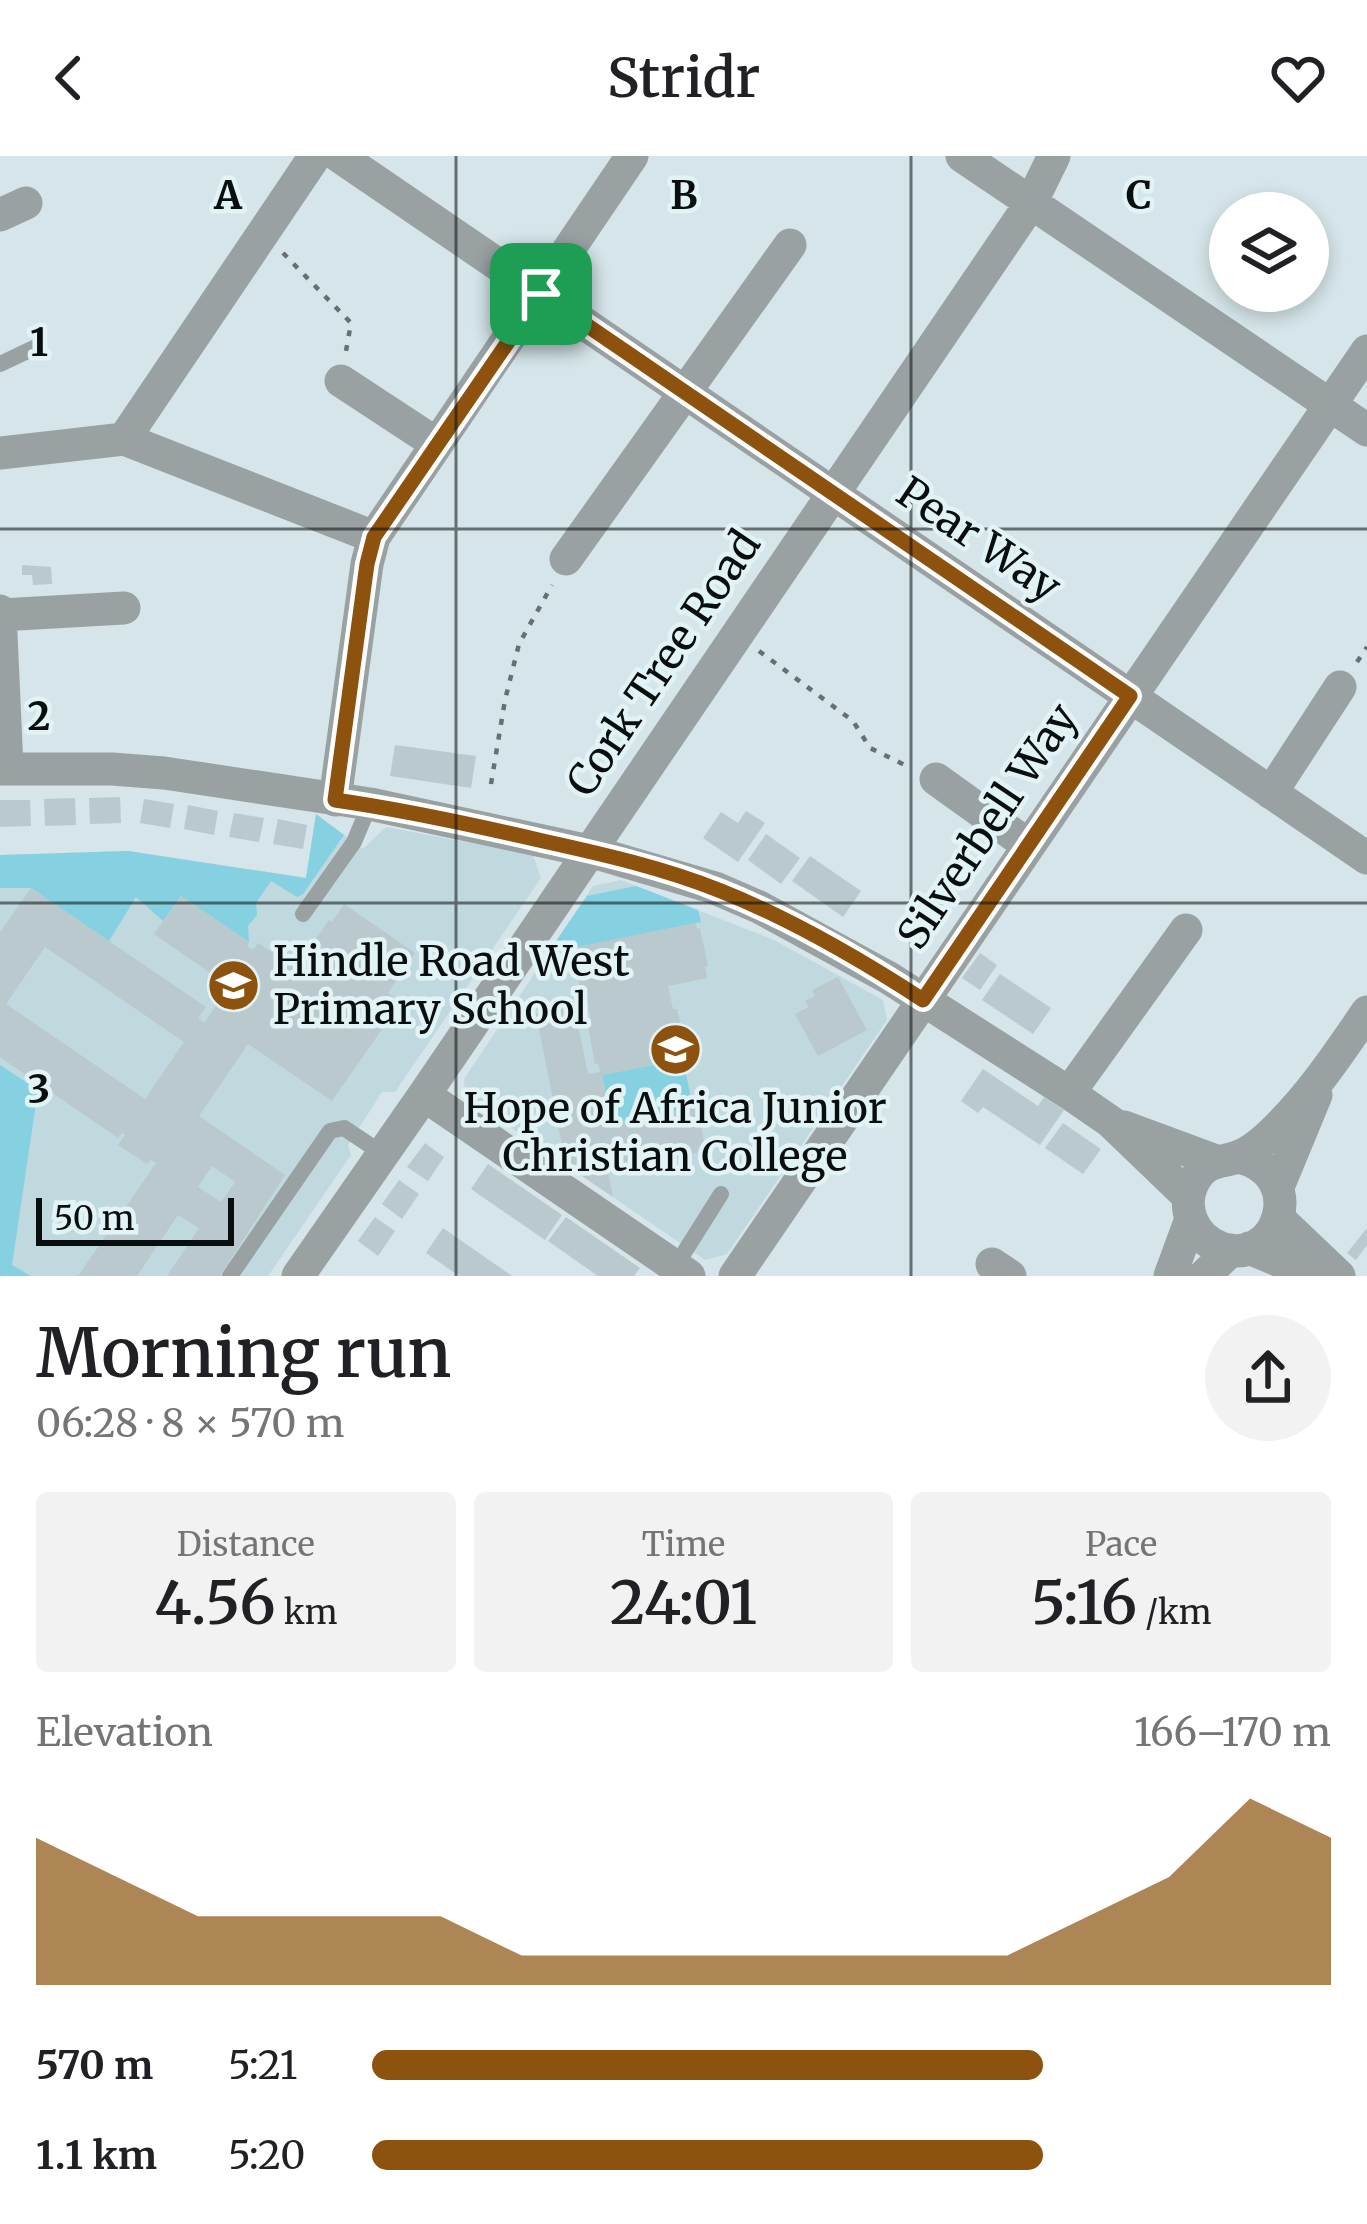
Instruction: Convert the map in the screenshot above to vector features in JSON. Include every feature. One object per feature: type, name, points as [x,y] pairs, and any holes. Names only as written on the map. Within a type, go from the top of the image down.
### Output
[{"type":"street","points":[[124,439],[315,156]]},
{"type":"street","name":"Pear Way","points":[[339,156],[1367,858]]},
{"type":"street","points":[[335,800],[374,537],[632,156]]},
{"type":"street","points":[[962,156],[1367,430]]},
{"type":"street","name":"Cork Tree Road","points":[[298,1276],[1030,203],[1054,156]]},
{"type":"street","points":[[566,559],[790,244]]},
{"type":"street","name":"Silverbell Way","points":[[735,1276],[1367,351]]},
{"type":"street","points":[[341,381],[437,444]]},
{"type":"street","points":[[0,453],[124,439],[374,537]]},
{"type":"street","points":[[124,608],[0,614],[4,768],[164,773],[370,805],[589,851],[673,874],[759,907],[889,978],[1111,1122],[1190,1208],[1197,1232],[1206,1240],[1316,1276]]},
{"type":"street","points":[[1271,793],[1340,687]]},
{"type":"street","points":[[936,779],[1028,845]]},
{"type":"street","points":[[1069,1093],[1186,930]]},
{"type":"street","points":[[1170,1276],[1198,1175],[1268,1137],[1326,1071],[1367,1012]]},
{"type":"street","points":[[1204,1276],[1240,1249],[1267,1237],[1326,1071]]},
{"type":"street","points":[[424,1095],[509,1140],[682,1271]]},
{"type":"street","points":[[1111,1122],[1227,1159],[1258,1163],[1274,1178],[1278,1203],[1339,1276]]},
{"type":"lane","points":[[0,364],[36,347]]},
{"type":"lane","points":[[303,914],[354,842],[370,805]]},
{"type":"lane","points":[[230,1276],[333,1129],[344,1128],[383,1154]]},
{"type":"lane","points":[[682,1271],[721,1194]]},
{"type":"path","points":[[263,233],[351,322],[341,381]]},
{"type":"path","points":[[491,784],[519,644],[566,559]]},
{"type":"path","points":[[736,635],[853,721],[870,748],[936,779]]},
{"type":"shaded area","name":"Hindle Road West Primary School","points":[[316,814],[363,849],[386,827],[533,855],[541,878],[395,1092],[382,1092],[348,1145],[351,1155],[268,1276],[0,1276],[0,855],[128,851],[306,878]]},
{"type":"shaded area","points":[[316,814],[344,835],[303,894],[297,897],[271,881],[256,903],[257,915],[248,926],[249,942],[181,896],[163,921],[136,897],[109,941],[31,888],[0,888],[0,855],[128,851],[306,878]]},
{"type":"shaded area","name":"Hope of Africa Junior Christian College","points":[[621,880],[774,940],[883,1000],[887,1020],[727,1254],[705,1260],[465,1096],[464,1079],[593,886]]},
{"type":"shaded area","points":[[636,886],[698,910],[701,922],[559,951],[556,941],[587,896]]},
{"type":"shaded area","points":[[683,1059],[693,1108],[612,1124],[602,1075]]},
{"type":"shaded area","points":[[0,1065],[38,1090],[12,1265],[31,1276],[0,1276]]},
{"type":"building","points":[[22,565],[51,567],[52,584],[33,585],[32,575],[22,575]]},
{"type":"building","points":[[395,745],[476,756],[471,788],[390,776]]},
{"type":"building","points":[[120,797],[121,823],[90,824],[89,798]]},
{"type":"building","points":[[75,798],[76,825],[45,826],[44,799]]},
{"type":"building","points":[[144,799],[174,804],[170,828],[140,823]]},
{"type":"building","points":[[0,800],[30,800],[31,826],[0,827]]},
{"type":"building","points":[[188,805],[218,811],[214,835],[184,829]]},
{"type":"building","points":[[746,811],[765,823],[738,862],[703,838],[721,812],[738,823]]},
{"type":"building","points":[[234,813],[264,818],[259,842],[229,837]]},
{"type":"building","points":[[278,819],[307,825],[303,849],[273,844]]},
{"type":"building","points":[[766,834],[800,858],[781,884],[748,860]]},
{"type":"building","points":[[810,856],[861,891],[843,917],[792,881]]},
{"type":"building","points":[[31,888],[206,1007],[198,1018],[204,1023],[229,986],[154,934],[181,896],[249,942],[253,950],[258,943],[296,968],[344,904],[415,953],[388,993],[401,1002],[332,1101],[248,1044],[199,1116],[285,1175],[220,1276],[167,1276],[199,1228],[178,1215],[137,1276],[78,1276],[156,1163],[147,1164],[118,1145],[125,1135],[118,1138],[0,1057],[0,932]],"holes":[[[45,947],[184,1042],[145,1099],[6,1004]],[[212,1166],[235,1182],[221,1202],[198,1187]]]},
{"type":"building","points":[[696,923],[707,978],[668,986],[685,1045],[680,1046],[683,1059],[602,1075],[612,1124],[697,1107],[706,1151],[617,1169],[612,1147],[603,1149],[613,1197],[566,1165],[536,1014],[574,1006],[588,1074],[600,1072],[573,954],[578,953],[577,947]]},
{"type":"building","points":[[980,953],[997,965],[980,990],[962,978]]},
{"type":"building","points":[[1000,974],[1051,1008],[1033,1034],[982,1000]]},
{"type":"building","points":[[838,977],[867,1030],[818,1056],[795,1014],[809,1007],[805,1001],[815,996],[812,990]]},
{"type":"building","points":[[983,1069],[1038,1106],[1044,1097],[1064,1110],[1040,1145],[983,1107],[978,1113],[961,1101]]},
{"type":"building","points":[[1063,1123],[1101,1149],[1083,1174],[1045,1148]]},
{"type":"building","points":[[425,1143],[444,1157],[428,1181],[407,1167]]},
{"type":"building","points":[[488,1164],[562,1215],[545,1240],[471,1189]]},
{"type":"building","points":[[399,1180],[419,1194],[402,1219],[382,1204]]},
{"type":"building","points":[[375,1217],[395,1231],[378,1256],[358,1241]]},
{"type":"building","points":[[566,1217],[640,1268],[634,1276],[598,1276],[548,1241]]},
{"type":"building","points":[[443,1228],[512,1276],[459,1276],[426,1253]]},
{"type":"building","points":[[1367,1228],[1367,1245],[1356,1260],[1347,1253]]},
{"type":"place","name":"Hindle Road West Primary School","points":[[234,985]]},
{"type":"place","name":"Hope of Africa Junior Christian College","points":[[675,1049]]},
{"type":"route","points":[[541,294],[1130,696],[923,1000],[759,907],[715,888],[589,851],[335,800],[374,537],[541,294]]}]
